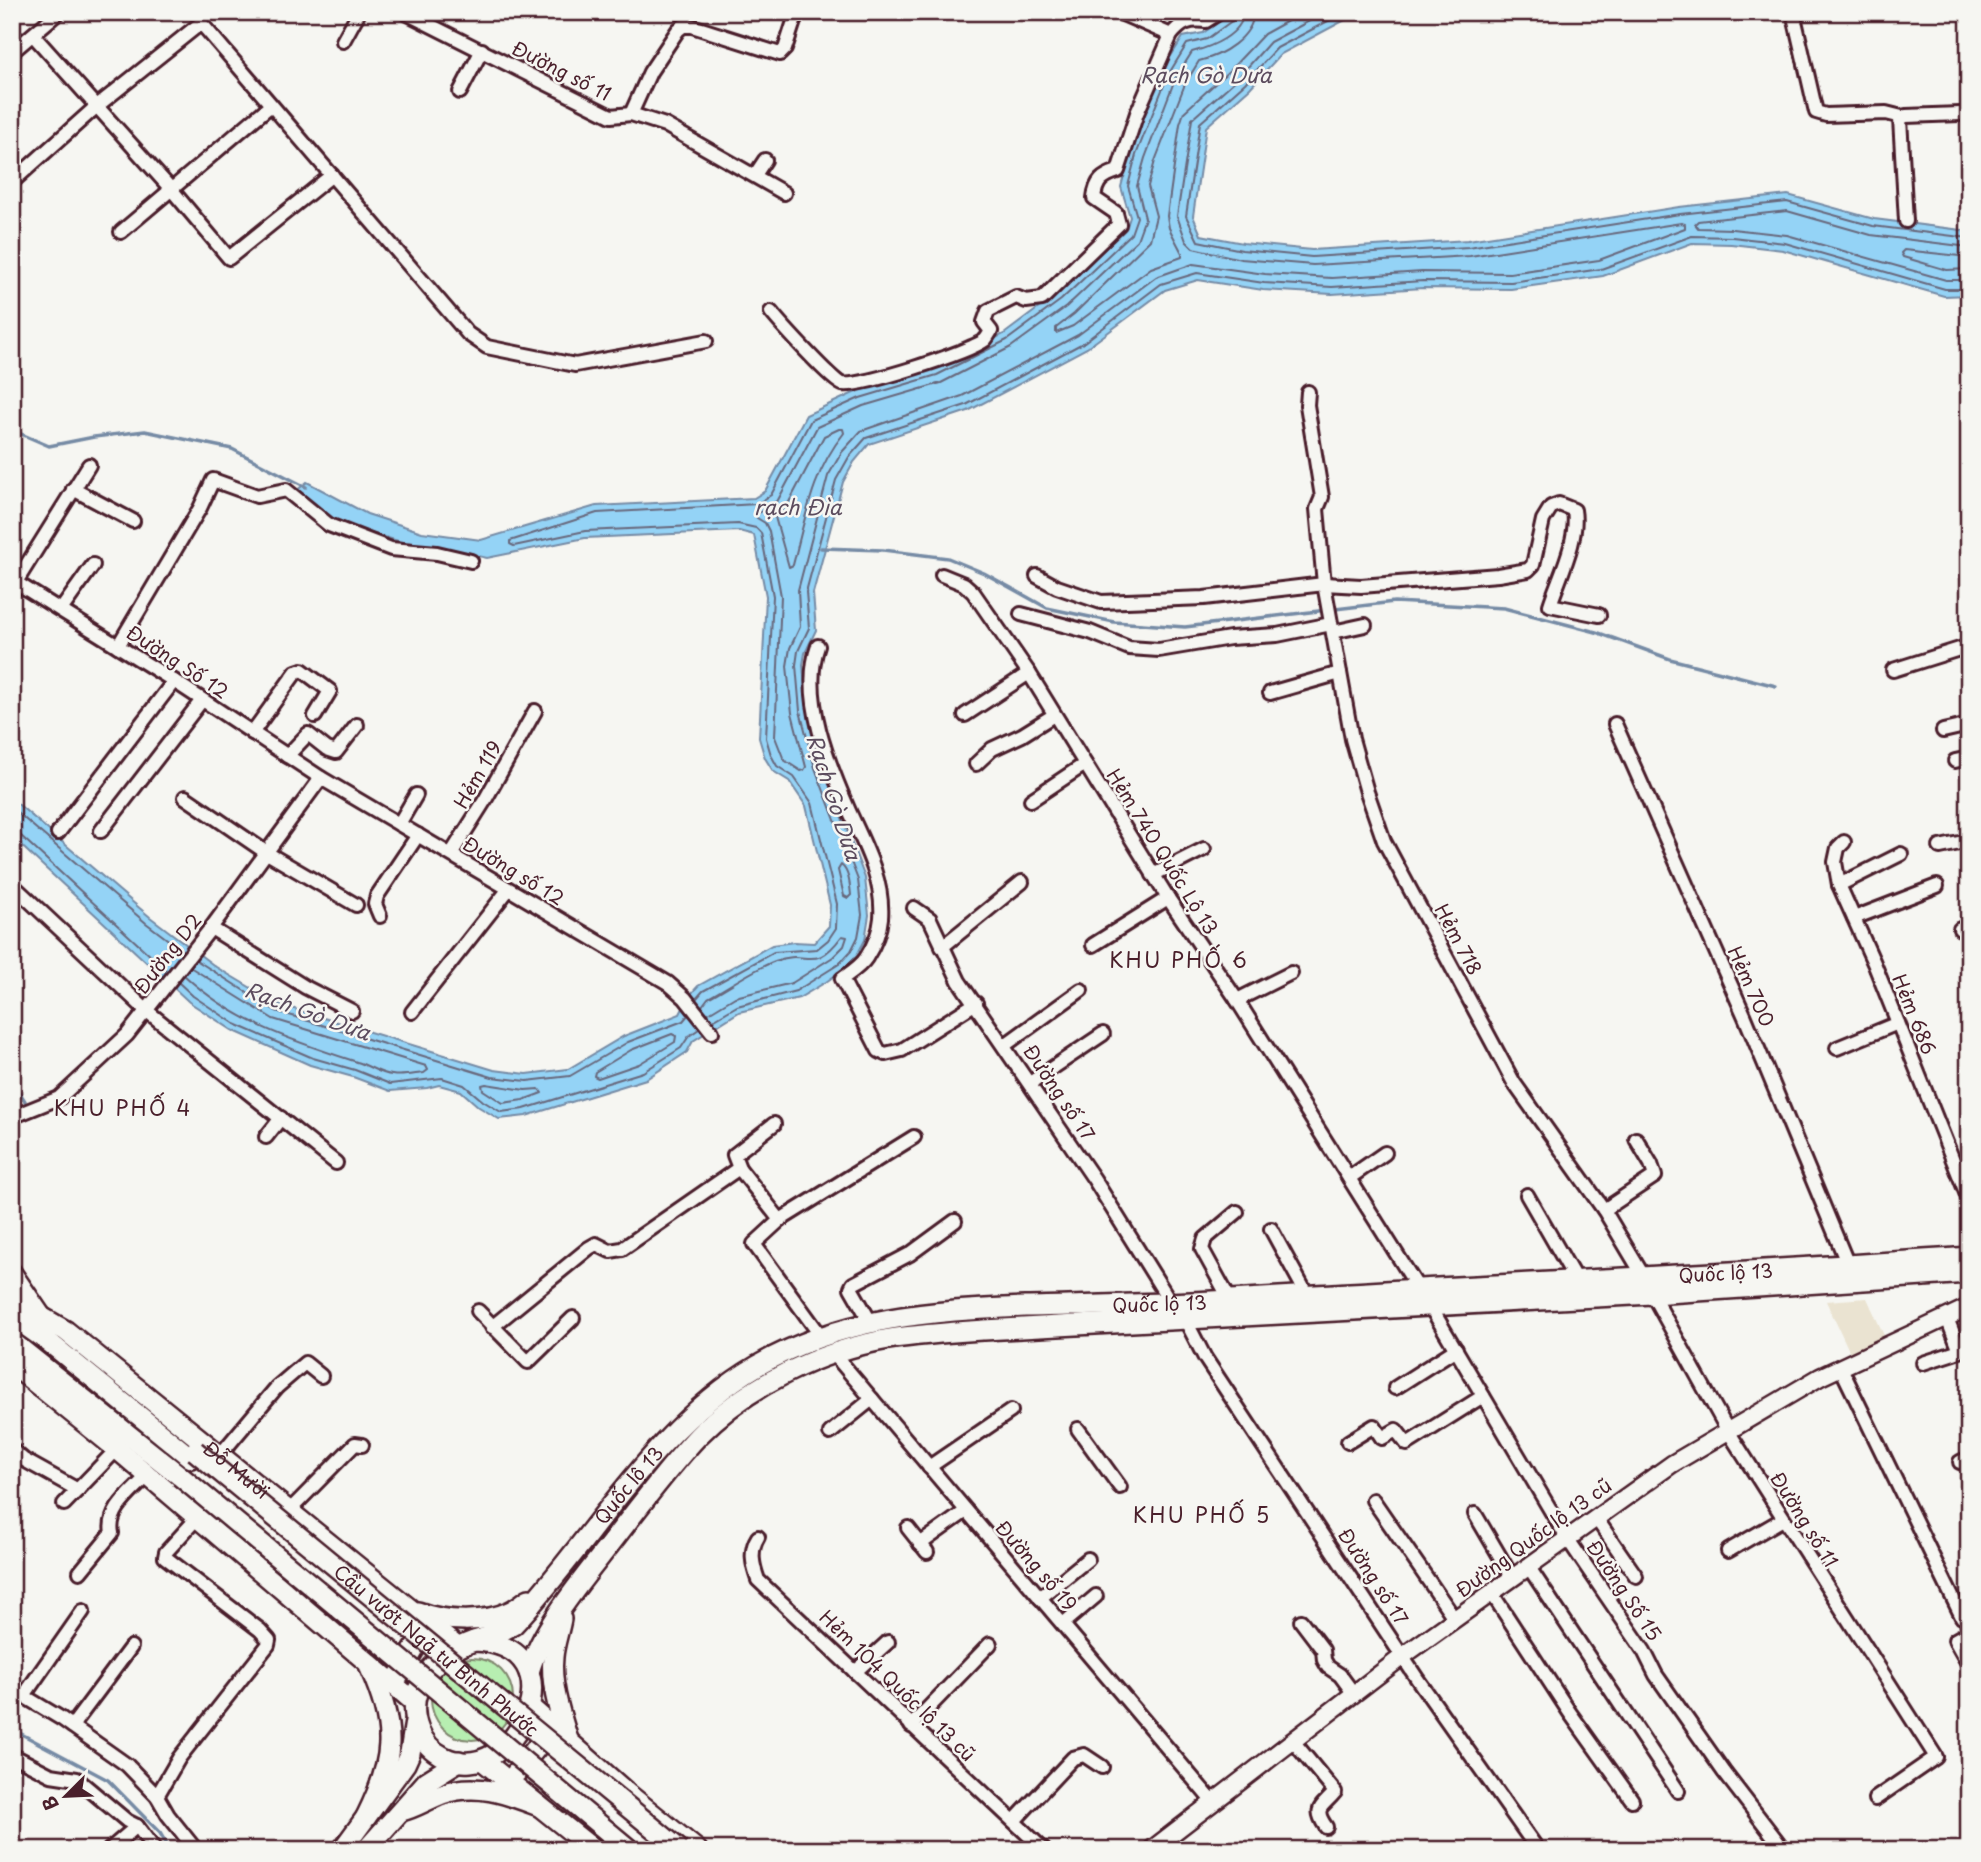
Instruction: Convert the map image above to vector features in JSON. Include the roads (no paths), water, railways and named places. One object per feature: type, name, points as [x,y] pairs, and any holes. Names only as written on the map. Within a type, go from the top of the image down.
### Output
[{"type":"highway","name":"Quốc lộ 13","points":[[529,1672],[537,1646],[564,1608],[639,1508],[699,1436],[743,1399],[768,1383],[833,1353],[889,1339],[953,1332],[1430,1306],[1848,1265],[1969,1257]]},
{"type":"highway","name":"Quốc lộ 13","points":[[465,1644],[513,1625],[636,1476],[703,1405],[754,1368],[785,1351],[821,1336],[870,1321],[912,1314],[970,1310],[1171,1303],[1576,1280],[1648,1286],[1969,1273]]},
{"type":"highway","name":"Đỗ Mười","points":[[15,1308],[193,1454]]},
{"type":"highway","name":"Đỗ Mười","points":[[48,1335],[66,1331],[407,1608],[439,1633],[465,1644]]},
{"type":"highway","points":[[12,1342],[178,1478]]},
{"type":"highway","points":[[12,1363],[38,1362]]},
{"type":"highway","points":[[12,1363],[198,1517],[397,1688],[414,1711],[421,1736],[439,1755],[459,1761],[482,1760],[491,1756],[513,1735],[525,1721],[533,1689],[524,1662],[509,1648],[488,1641],[465,1644],[437,1662],[425,1676],[414,1711],[408,1759],[393,1784],[342,1850]]},
{"type":"highway","name":"Cầu vượt Ngã tư Bình Phước","points":[[193,1454],[663,1850]]},
{"type":"highway","name":"Cầu vượt Ngã tư Bình Phước","points":[[193,1454],[680,1850]]},
{"type":"highway","name":"Cầu vượt Ngã tư Bình Phước","points":[[178,1478],[615,1850]]},
{"type":"highway","name":"Cầu vượt Ngã tư Bình Phước","points":[[178,1478],[630,1850]]},
{"type":"highway","points":[[407,1608],[447,1619],[490,1617],[510,1611],[542,1591]]},
{"type":"highway","points":[[564,1608],[552,1667],[559,1709],[569,1743]]},
{"type":"highway","points":[[397,1688],[401,1668],[413,1651],[419,1644],[439,1633]]},
{"type":"highway","points":[[366,1817],[385,1775],[390,1747],[386,1712],[368,1664]]},
{"type":"highway","points":[[530,1707],[628,1794],[697,1850]]},
{"type":"highway","points":[[508,1780],[544,1738],[545,1721]]},
{"type":"highway","points":[[482,1760],[594,1850]]},
{"type":"highway","points":[[374,1850],[433,1776],[459,1761]]},
{"type":"highway","points":[[366,1850],[408,1806],[443,1794],[474,1788],[498,1791],[539,1806]]},
{"type":"street","points":[[12,52],[59,12]]},
{"type":"street","points":[[344,41],[359,12]]},
{"type":"street","name":"Đường số 11","points":[[404,12],[611,116],[631,114],[650,72],[683,26],[692,26],[780,54],[785,49],[797,12]]},
{"type":"street","points":[[1118,12],[1163,29],[1171,35]]},
{"type":"street","points":[[771,312],[790,336],[833,380],[841,384],[858,383],[943,359],[986,339],[991,331],[984,322],[988,311],[1016,297],[1026,301],[1042,299],[1119,224],[1116,213],[1094,198],[1098,180],[1118,170],[1136,113],[1171,35],[1183,18],[1206,21],[1220,12]]},
{"type":"street","points":[[1793,12],[1816,112],[1826,115],[1886,113],[1902,117],[1960,114]]},
{"type":"street","points":[[12,183],[97,106],[201,23],[468,334],[487,347],[575,365],[706,341]]},
{"type":"street","points":[[33,35],[229,258],[332,176]]},
{"type":"street","points":[[460,92],[482,50]]},
{"type":"street","points":[[121,232],[271,105]]},
{"type":"street","points":[[631,114],[665,125],[784,193]]},
{"type":"street","points":[[1902,117],[1899,122],[1906,221]]},
{"type":"street","points":[[755,175],[765,160]]},
{"type":"street","name":"Hẻm 718","points":[[1308,393],[1307,405],[1322,497],[1317,509],[1324,584],[1356,752],[1384,841],[1514,1083],[1604,1210],[1648,1286]]},
{"type":"street","points":[[14,581],[89,465]]},
{"type":"street","points":[[118,646],[200,508],[213,480],[257,496],[286,490],[329,525],[391,549],[438,553],[471,561]]},
{"type":"street","points":[[74,489],[132,521]]},
{"type":"street","points":[[1037,576],[1057,587],[1101,602],[1204,598],[1324,584],[1361,586],[1432,582],[1528,570],[1533,565],[1543,520],[1551,507],[1559,504],[1574,510],[1576,522],[1571,545],[1550,605],[1598,615]]},
{"type":"street","points":[[61,610],[93,565]]},
{"type":"street","name":"Hẻm 740 Quốc Lộ 13","points":[[942,575],[964,584],[988,611],[1153,875],[1237,1000],[1418,1288]]},
{"type":"street","name":"Đường Số 12","points":[[14,581],[174,681],[321,778]]},
{"type":"street","points":[[1021,614],[1090,632],[1129,648],[1159,650],[1230,638],[1365,625]]},
{"type":"street","points":[[818,646],[812,670],[815,710],[825,750],[870,859],[880,895],[881,918],[878,933],[866,960],[842,979],[880,1051],[885,1054],[902,1050],[976,1003]]},
{"type":"street","points":[[1894,670],[1969,646]]},
{"type":"street","points":[[252,733],[296,672],[302,670],[330,691],[315,716]]},
{"type":"street","points":[[965,715],[1029,673]]},
{"type":"street","points":[[1270,694],[1340,673]]},
{"type":"street","points":[[58,833],[174,681]]},
{"type":"street","points":[[101,831],[202,700]]},
{"type":"street","name":"Hẻm 119","points":[[451,854],[535,711]]},
{"type":"street","points":[[976,765],[992,749],[1022,735],[1054,715]]},
{"type":"street","name":"Hẻm 700","points":[[1615,724],[1745,1017],[1848,1265]]},
{"type":"street","points":[[287,756],[308,733],[327,749],[336,752],[357,725]]},
{"type":"street","points":[[1944,731],[1969,725]]},
{"type":"street","points":[[1031,800],[1085,764]]},
{"type":"street","name":"Đường số 12","points":[[321,778],[668,983],[685,998],[712,1031]]},
{"type":"street","name":"Đường D2","points":[[12,1117],[59,1098],[127,1035],[201,942],[321,778]]},
{"type":"street","points":[[399,824],[416,795]]},
{"type":"street","points":[[185,797],[267,853],[356,905]]},
{"type":"street","points":[[380,916],[374,904],[377,896],[418,835]]},
{"type":"street","points":[[1940,848],[1969,841]]},
{"type":"street","name":"Hẻm 686","points":[[1844,842],[1838,848],[1835,862],[1839,885],[1969,1200]]},
{"type":"street","points":[[1153,875],[1204,849]]},
{"type":"street","points":[[1839,885],[1901,854]]},
{"type":"street","points":[[942,947],[1022,883]]},
{"type":"street","points":[[1854,918],[1937,886]]},
{"type":"street","points":[[17,889],[147,1011],[336,1163]]},
{"type":"street","points":[[412,1012],[508,890]]},
{"type":"street","points":[[1093,945],[1168,898]]},
{"type":"street","name":"Đường số 17","points":[[914,908],[927,915],[959,981],[1094,1179],[1171,1303]]},
{"type":"street","points":[[211,928],[305,987],[352,1011]]},
{"type":"street","points":[[1237,1000],[1291,974]]},
{"type":"street","points":[[1005,1045],[1081,990]]},
{"type":"street","points":[[1837,1048],[1898,1023]]},
{"type":"street","points":[[1030,1083],[1103,1034]]},
{"type":"street","points":[[266,1138],[281,1118]]},
{"type":"street","points":[[774,1124],[734,1155],[739,1168],[780,1220]]},
{"type":"street","points":[[821,1336],[754,1244],[780,1220],[914,1137]]},
{"type":"street","points":[[1604,1210],[1654,1176],[1651,1164],[1636,1139]]},
{"type":"street","points":[[1349,1178],[1385,1153]]},
{"type":"street","points":[[492,1327],[589,1248],[596,1244],[611,1251],[622,1249],[739,1168]]},
{"type":"street","points":[[1527,1195],[1576,1280]]},
{"type":"street","points":[[1230,1300],[1202,1249],[1205,1238],[1237,1212]]},
{"type":"street","points":[[870,1321],[851,1288],[853,1284],[909,1254],[955,1220]]},
{"type":"street","points":[[1271,1229],[1307,1295]]},
{"type":"street","points":[[12,1270],[48,1335]]},
{"type":"street","name":"Đường số 11","points":[[1648,1286],[1728,1431],[1936,1757],[1875,1799]]},
{"type":"street","name":"Đường Số 15","points":[[1430,1306],[1567,1538],[1724,1772],[1784,1849]]},
{"type":"street","name":"Đường Quốc lộ 13 cũ","points":[[1151,1850],[1403,1656],[1672,1464],[1819,1377],[1969,1307]]},
{"type":"street","points":[[478,1311],[528,1362],[573,1318]]},
{"type":"street","points":[[1923,1363],[1960,1351],[1947,1318]]},
{"type":"street","name":"Đường số 17","points":[[1185,1319],[1205,1358],[1530,1847]]},
{"type":"street","points":[[1395,1388],[1456,1349]]},
{"type":"street","name":"Đường số 19","points":[[833,1353],[1213,1802]]},
{"type":"street","points":[[220,1455],[277,1387],[305,1363],[321,1376]]},
{"type":"street","points":[[1841,1368],[1962,1617]]},
{"type":"street","points":[[1348,1442],[1374,1426],[1382,1438],[1396,1430],[1407,1444],[1483,1396]]},
{"type":"street","points":[[830,1433],[872,1399]]},
{"type":"street","points":[[929,1467],[1010,1411]]},
{"type":"street","points":[[1078,1429],[1120,1487]]},
{"type":"street","points":[[289,1511],[355,1444],[362,1445]]},
{"type":"street","points":[[64,1504],[117,1449]]},
{"type":"street","points":[[12,1450],[24,1460],[78,1490]]},
{"type":"street","points":[[80,1572],[112,1533],[110,1523],[113,1514],[148,1475]]},
{"type":"street","points":[[1373,1500],[1455,1619]]},
{"type":"street","points":[[908,1528],[923,1548],[965,1511]]},
{"type":"street","points":[[1475,1514],[1512,1577]]},
{"type":"street","points":[[157,1796],[179,1758],[268,1645],[269,1640],[260,1630],[164,1557],[198,1517]]},
{"type":"street","points":[[1596,1518],[1636,1576]]},
{"type":"street","points":[[1728,1551],[1783,1519]]},
{"type":"street","name":"Hẻm 104 Quốc lộ 13 cũ","points":[[758,1537],[753,1544],[753,1565],[758,1580],[1044,1850]]},
{"type":"street","points":[[1040,1598],[1088,1559]]},
{"type":"street","points":[[1528,1566],[1678,1791]]},
{"type":"street","points":[[1492,1592],[1570,1713],[1632,1800]]},
{"type":"street","points":[[1063,1624],[1096,1596]]},
{"type":"street","points":[[83,1611],[25,1694],[27,1698],[127,1765],[157,1796],[195,1850]]},
{"type":"street","points":[[1301,1621],[1323,1650],[1328,1667],[1340,1675],[1354,1694]]},
{"type":"street","points":[[1969,1632],[1955,1640],[1969,1665]]},
{"type":"street","points":[[855,1672],[888,1642]]},
{"type":"street","points":[[911,1726],[990,1644]]},
{"type":"street","points":[[72,1726],[131,1647]]},
{"type":"street","points":[[1293,1741],[1335,1791],[1319,1808],[1318,1814],[1326,1827]]},
{"type":"street","points":[[1013,1821],[1073,1758],[1084,1755],[1102,1767]]},
{"type":"street","points":[[14,1758],[51,1774],[77,1779],[127,1821],[137,1826],[155,1850]]},
{"type":"street","points":[[108,1850],[137,1826]]},
{"type":"water","name":"rạch Đìa","points":[[1232,12],[1360,12],[1281,54],[1250,88],[1206,127],[1193,216],[1201,235],[1243,243],[1312,250],[1468,240],[1679,207],[1788,195],[1874,219],[1969,231],[1969,295],[1944,296],[1783,250],[1692,243],[1603,276],[1511,289],[1423,288],[1332,294],[1263,290],[1198,280],[1165,290],[1087,348],[968,411],[869,444],[854,462],[843,482],[813,593],[816,630],[805,653],[803,665],[807,709],[822,766],[865,878],[869,915],[865,940],[857,955],[844,969],[826,982],[799,998],[739,1012],[693,1041],[687,1052],[646,1079],[526,1116],[499,1119],[479,1107],[461,1091],[439,1085],[390,1091],[310,1065],[232,1030],[189,1002],[12,837],[12,799],[150,917],[216,967],[278,1004],[494,1070],[527,1074],[568,1069],[624,1036],[680,1014],[689,996],[698,986],[772,945],[814,943],[829,926],[830,905],[806,806],[789,781],[773,771],[765,758],[759,738],[766,596],[754,535],[739,531],[585,538],[487,558],[405,543],[350,527],[326,515],[295,492],[307,482],[367,514],[422,532],[481,540],[596,506],[754,498],[765,491],[806,415],[858,391],[934,369],[1004,334],[1056,295],[1126,229],[1130,217],[1121,187],[1130,153],[1161,72],[1183,37],[1203,33]]},
{"type":"waterway","points":[[12,430],[49,446],[145,431],[232,449],[306,487]]},
{"type":"waterway","points":[[821,548],[883,550],[948,558],[984,573],[1047,608],[1114,622],[1185,627],[1394,602],[1504,608],[1596,632],[1670,659],[1776,686]]},
{"type":"waterway","name":"Rạch Gò Dưa","points":[[12,1081],[25,1101]]},
{"type":"waterway","points":[[12,1729],[108,1780],[160,1833],[170,1850]]},
{"type":"district","name":"KHU PHỐ 6","points":[[1179,959]]},
{"type":"district","name":"KHU PHỐ 4","points":[[123,1107]]},
{"type":"district","name":"KHU PHỐ 5","points":[[1202,1514]]}]
